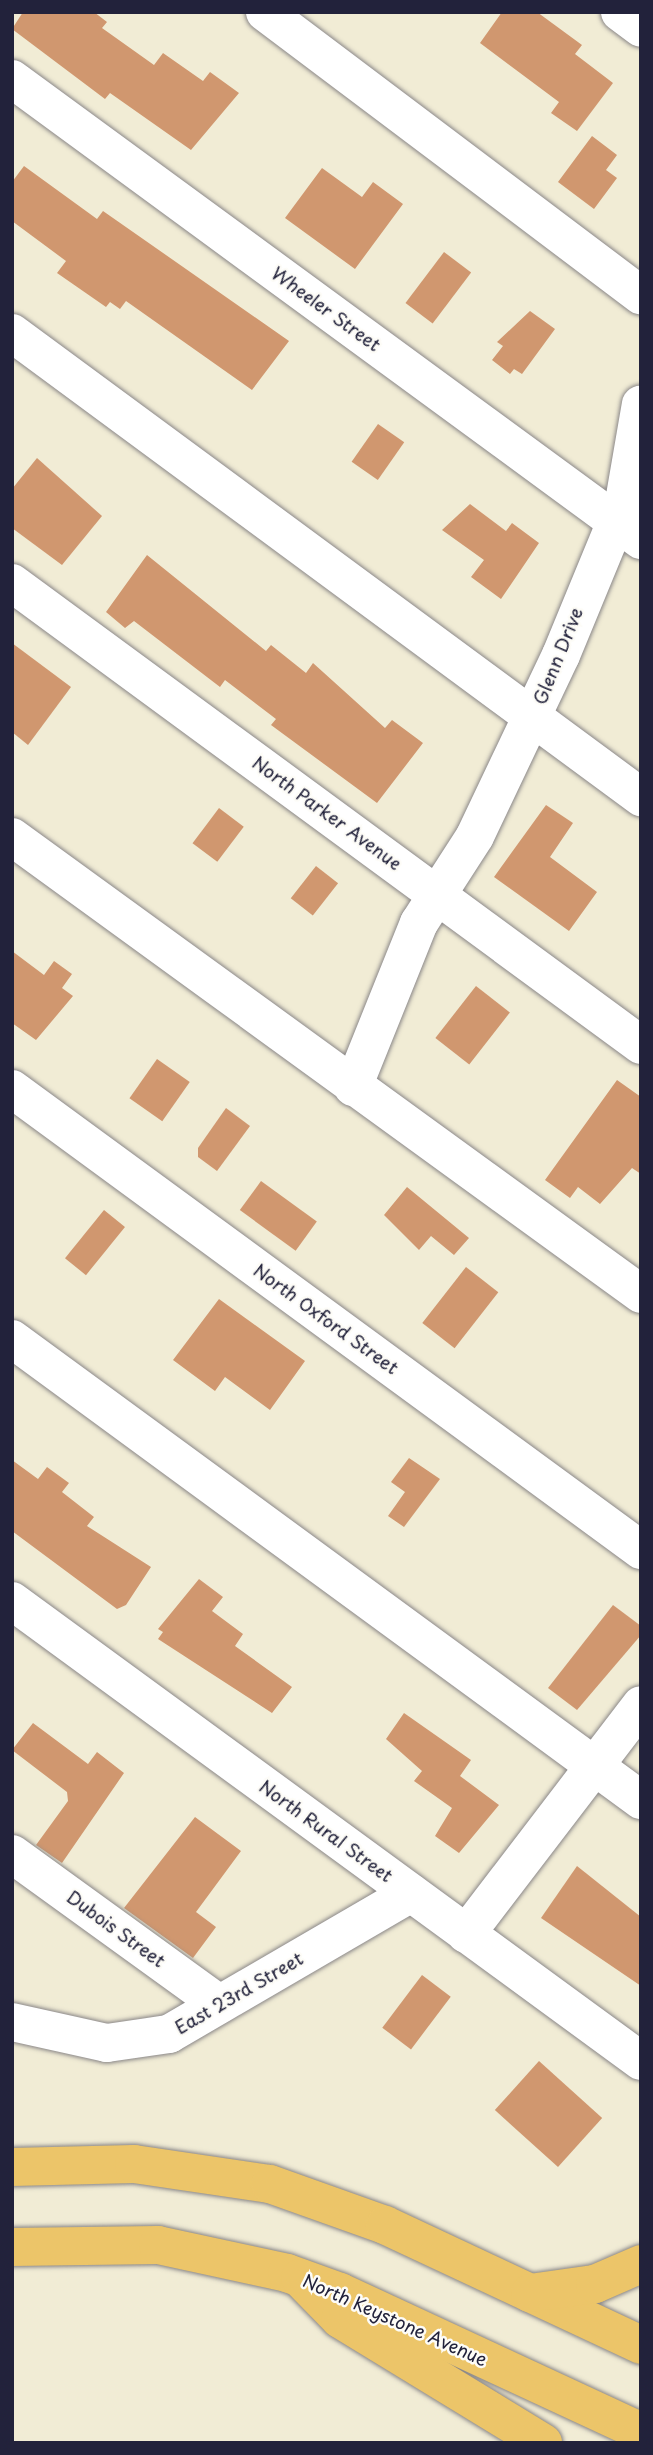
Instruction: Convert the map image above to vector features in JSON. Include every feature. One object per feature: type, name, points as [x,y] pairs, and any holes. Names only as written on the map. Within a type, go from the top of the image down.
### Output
[{"type":"main road","points":[[12,2167],[134,2164],[270,2184],[385,2225],[641,2345]]},
{"type":"main road","name":"North Keystone Avenue","points":[[12,2247],[158,2245],[300,2278],[641,2432]]},
{"type":"main road","points":[[530,2293],[595,2284],[641,2264]]},
{"type":"main road","points":[[300,2278],[340,2319],[543,2443]]},
{"type":"street","points":[[265,12],[641,295]]},
{"type":"street","points":[[620,12],[641,28]]},
{"type":"street","name":"Wheeler Street","points":[[12,79],[628,531]]},
{"type":"street","points":[[12,333],[641,797]]},
{"type":"street","name":"Glenn Drive","points":[[353,1087],[393,978],[436,893],[475,836],[628,531],[641,404]]},
{"type":"street","name":"North Parker Avenue","points":[[12,583],[641,1045]]},
{"type":"street","points":[[12,837],[641,1294]]},
{"type":"street","name":"North Oxford Street","points":[[12,1089],[641,1550]]},
{"type":"street","points":[[12,1339],[641,1800]]},
{"type":"street","name":"North Rural Street","points":[[12,1601],[641,2061]]},
{"type":"street","points":[[466,1934],[641,1705]]},
{"type":"street","name":"Dubois Street","points":[[12,1854],[219,2004]]},
{"type":"street","name":"East 23rd Street","points":[[12,2022],[95,2042],[132,2043],[169,2034],[411,1893]]},
{"type":"building","points":[[23,12],[94,12],[107,22],[102,28],[154,65],[163,53],[203,81],[210,72],[239,93],[191,150],[110,93],[105,99],[12,29]]},
{"type":"building","points":[[502,12],[537,12],[582,45],[575,54],[613,83],[577,131],[551,113],[559,102],[480,43]]},
{"type":"building","points":[[592,136],[617,155],[606,170],[617,178],[594,209],[558,182]]},
{"type":"building","points":[[24,166],[97,219],[103,211],[289,341],[252,390],[126,301],[120,309],[110,302],[106,307],[57,273],[66,261],[12,221],[12,182]]},
{"type":"building","points":[[322,168],[362,197],[373,182],[403,204],[355,269],[285,218]]},
{"type":"building","points":[[444,252],[471,272],[433,324],[405,303]]},
{"type":"building","points":[[530,311],[555,329],[522,374],[514,369],[510,374],[492,360],[503,346],[497,342]]},
{"type":"building","points":[[378,424],[404,442],[378,480],[352,462]]},
{"type":"building","points":[[37,458],[102,516],[62,565],[12,528],[12,489]]},
{"type":"building","points":[[470,504],[506,531],[512,523],[539,543],[501,599],[471,577],[484,560],[442,530]]},
{"type":"building","points":[[147,555],[266,651],[271,645],[306,673],[313,663],[385,728],[392,720],[423,743],[377,803],[271,725],[276,719],[225,680],[220,687],[134,621],[125,628],[106,612]]},
{"type":"building","points":[[12,643],[71,687],[28,745],[12,732]]},
{"type":"building","points":[[546,805],[573,823],[550,857],[597,892],[569,931],[494,877]]},
{"type":"building","points":[[219,808],[244,827],[217,862],[193,843]]},
{"type":"building","points":[[316,866],[338,883],[313,916],[291,898]]},
{"type":"building","points":[[12,951],[44,975],[54,961],[72,974],[62,988],[73,996],[36,1040],[12,1023]]},
{"type":"building","points":[[476,986],[510,1012],[469,1064],[435,1038]]},
{"type":"building","points":[[157,1059],[190,1082],[162,1121],[129,1098]]},
{"type":"building","points":[[617,1080],[641,1097],[641,1174],[632,1168],[600,1204],[578,1187],[570,1198],[545,1180]]},
{"type":"building","points":[[226,1108],[250,1126],[217,1171],[198,1157],[198,1148]]},
{"type":"building","points":[[261,1181],[317,1222],[296,1251],[240,1210]]},
{"type":"building","points":[[407,1187],[469,1238],[454,1255],[431,1236],[419,1250],[384,1215]]},
{"type":"building","points":[[104,1210],[125,1227],[86,1275],[65,1258]]},
{"type":"building","points":[[466,1267],[498,1292],[455,1348],[422,1323]]},
{"type":"building","points":[[219,1299],[305,1361],[270,1410],[225,1377],[215,1391],[173,1360]]},
{"type":"building","points":[[409,1458],[440,1479],[404,1527],[388,1516],[405,1492],[391,1482]]},
{"type":"building","points":[[12,1460],[38,1479],[47,1467],[69,1483],[62,1492],[94,1517],[87,1526],[151,1567],[126,1605],[117,1609],[12,1531]]},
{"type":"building","points":[[199,1579],[223,1597],[212,1611],[243,1634],[235,1646],[292,1687],[272,1713],[158,1639],[163,1632],[158,1629]]},
{"type":"building","points":[[613,1605],[641,1626],[641,1635],[577,1710],[548,1688]]},
{"type":"building","points":[[404,1713],[471,1760],[460,1776],[499,1805],[459,1853],[435,1836],[452,1808],[414,1781],[422,1771],[386,1739]]},
{"type":"building","points":[[33,1723],[88,1764],[97,1752],[124,1773],[62,1863],[36,1845],[68,1801],[67,1792],[12,1750]]},
{"type":"building","points":[[195,1817],[241,1851],[196,1912],[216,1927],[193,1958],[124,1908]]},
{"type":"building","points":[[577,1866],[641,1917],[641,1986],[541,1918]]},
{"type":"building","points":[[422,1975],[451,1997],[411,2049],[382,2028]]},
{"type":"building","points":[[539,2061],[602,2118],[558,2167],[495,2110]]}]
